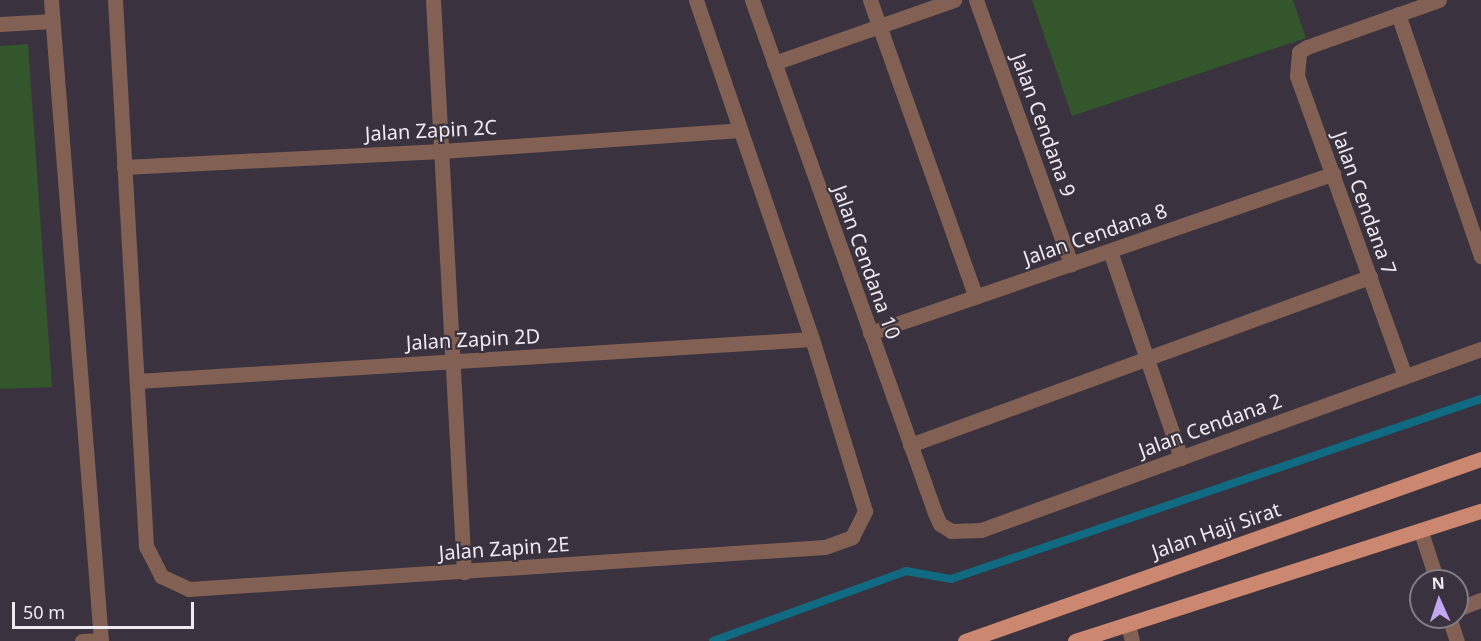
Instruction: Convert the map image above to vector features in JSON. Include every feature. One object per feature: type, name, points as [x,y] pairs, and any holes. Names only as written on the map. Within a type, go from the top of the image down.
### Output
[{"type":"main road","name":"Jalan Haji Sirat","points":[[965,641],[1481,459]]},
{"type":"main road","points":[[1075,641],[1481,511]]},
{"type":"street","points":[[51,0],[101,641],[82,641]]},
{"type":"street","points":[[115,0],[136,381]]},
{"type":"street","points":[[433,0],[456,360],[464,572]]},
{"type":"street","points":[[696,0],[812,339]]},
{"type":"street","name":"Jalan Cendana 10","points":[[752,0],[910,445],[940,524],[951,531]]},
{"type":"street","points":[[870,0],[976,297]]},
{"type":"street","points":[[774,63],[954,0]]},
{"type":"street","name":"Jalan Cendana 9","points":[[976,0],[1071,264]]},
{"type":"street","points":[[1439,0],[1398,14],[1481,256]]},
{"type":"street","name":"Jalan Cendana 7","points":[[1398,14],[1307,47],[1299,52],[1297,76],[1405,376]]},
{"type":"street","points":[[0,24],[52,21]]},
{"type":"street","name":"Jalan Zapin 2C","points":[[124,167],[442,151],[740,130]]},
{"type":"street","name":"Jalan Cendana 8","points":[[870,333],[1333,174]]},
{"type":"street","points":[[1110,251],[1181,458]]},
{"type":"street","points":[[910,445],[1370,277]]},
{"type":"street","name":"Jalan Zapin 2D","points":[[136,381],[812,339]]},
{"type":"street","name":"Jalan Zapin 2E","points":[[136,381],[146,546],[161,576],[189,589],[464,572],[825,547],[852,537],[865,511],[812,339]]},
{"type":"street","name":"Jalan Cendana 2","points":[[951,531],[981,530],[1481,349]]},
{"type":"street","points":[[1421,532],[1433,569]]},
{"type":"street","points":[[1128,625],[1132,641]]},
{"type":"green space","points":[[1032,0],[1293,0],[1306,38],[1072,116]]},
{"type":"green space","points":[[28,44],[52,387],[0,389],[0,46]]},
{"type":"waterway","points":[[713,641],[906,571],[951,579],[1481,399]]}]
